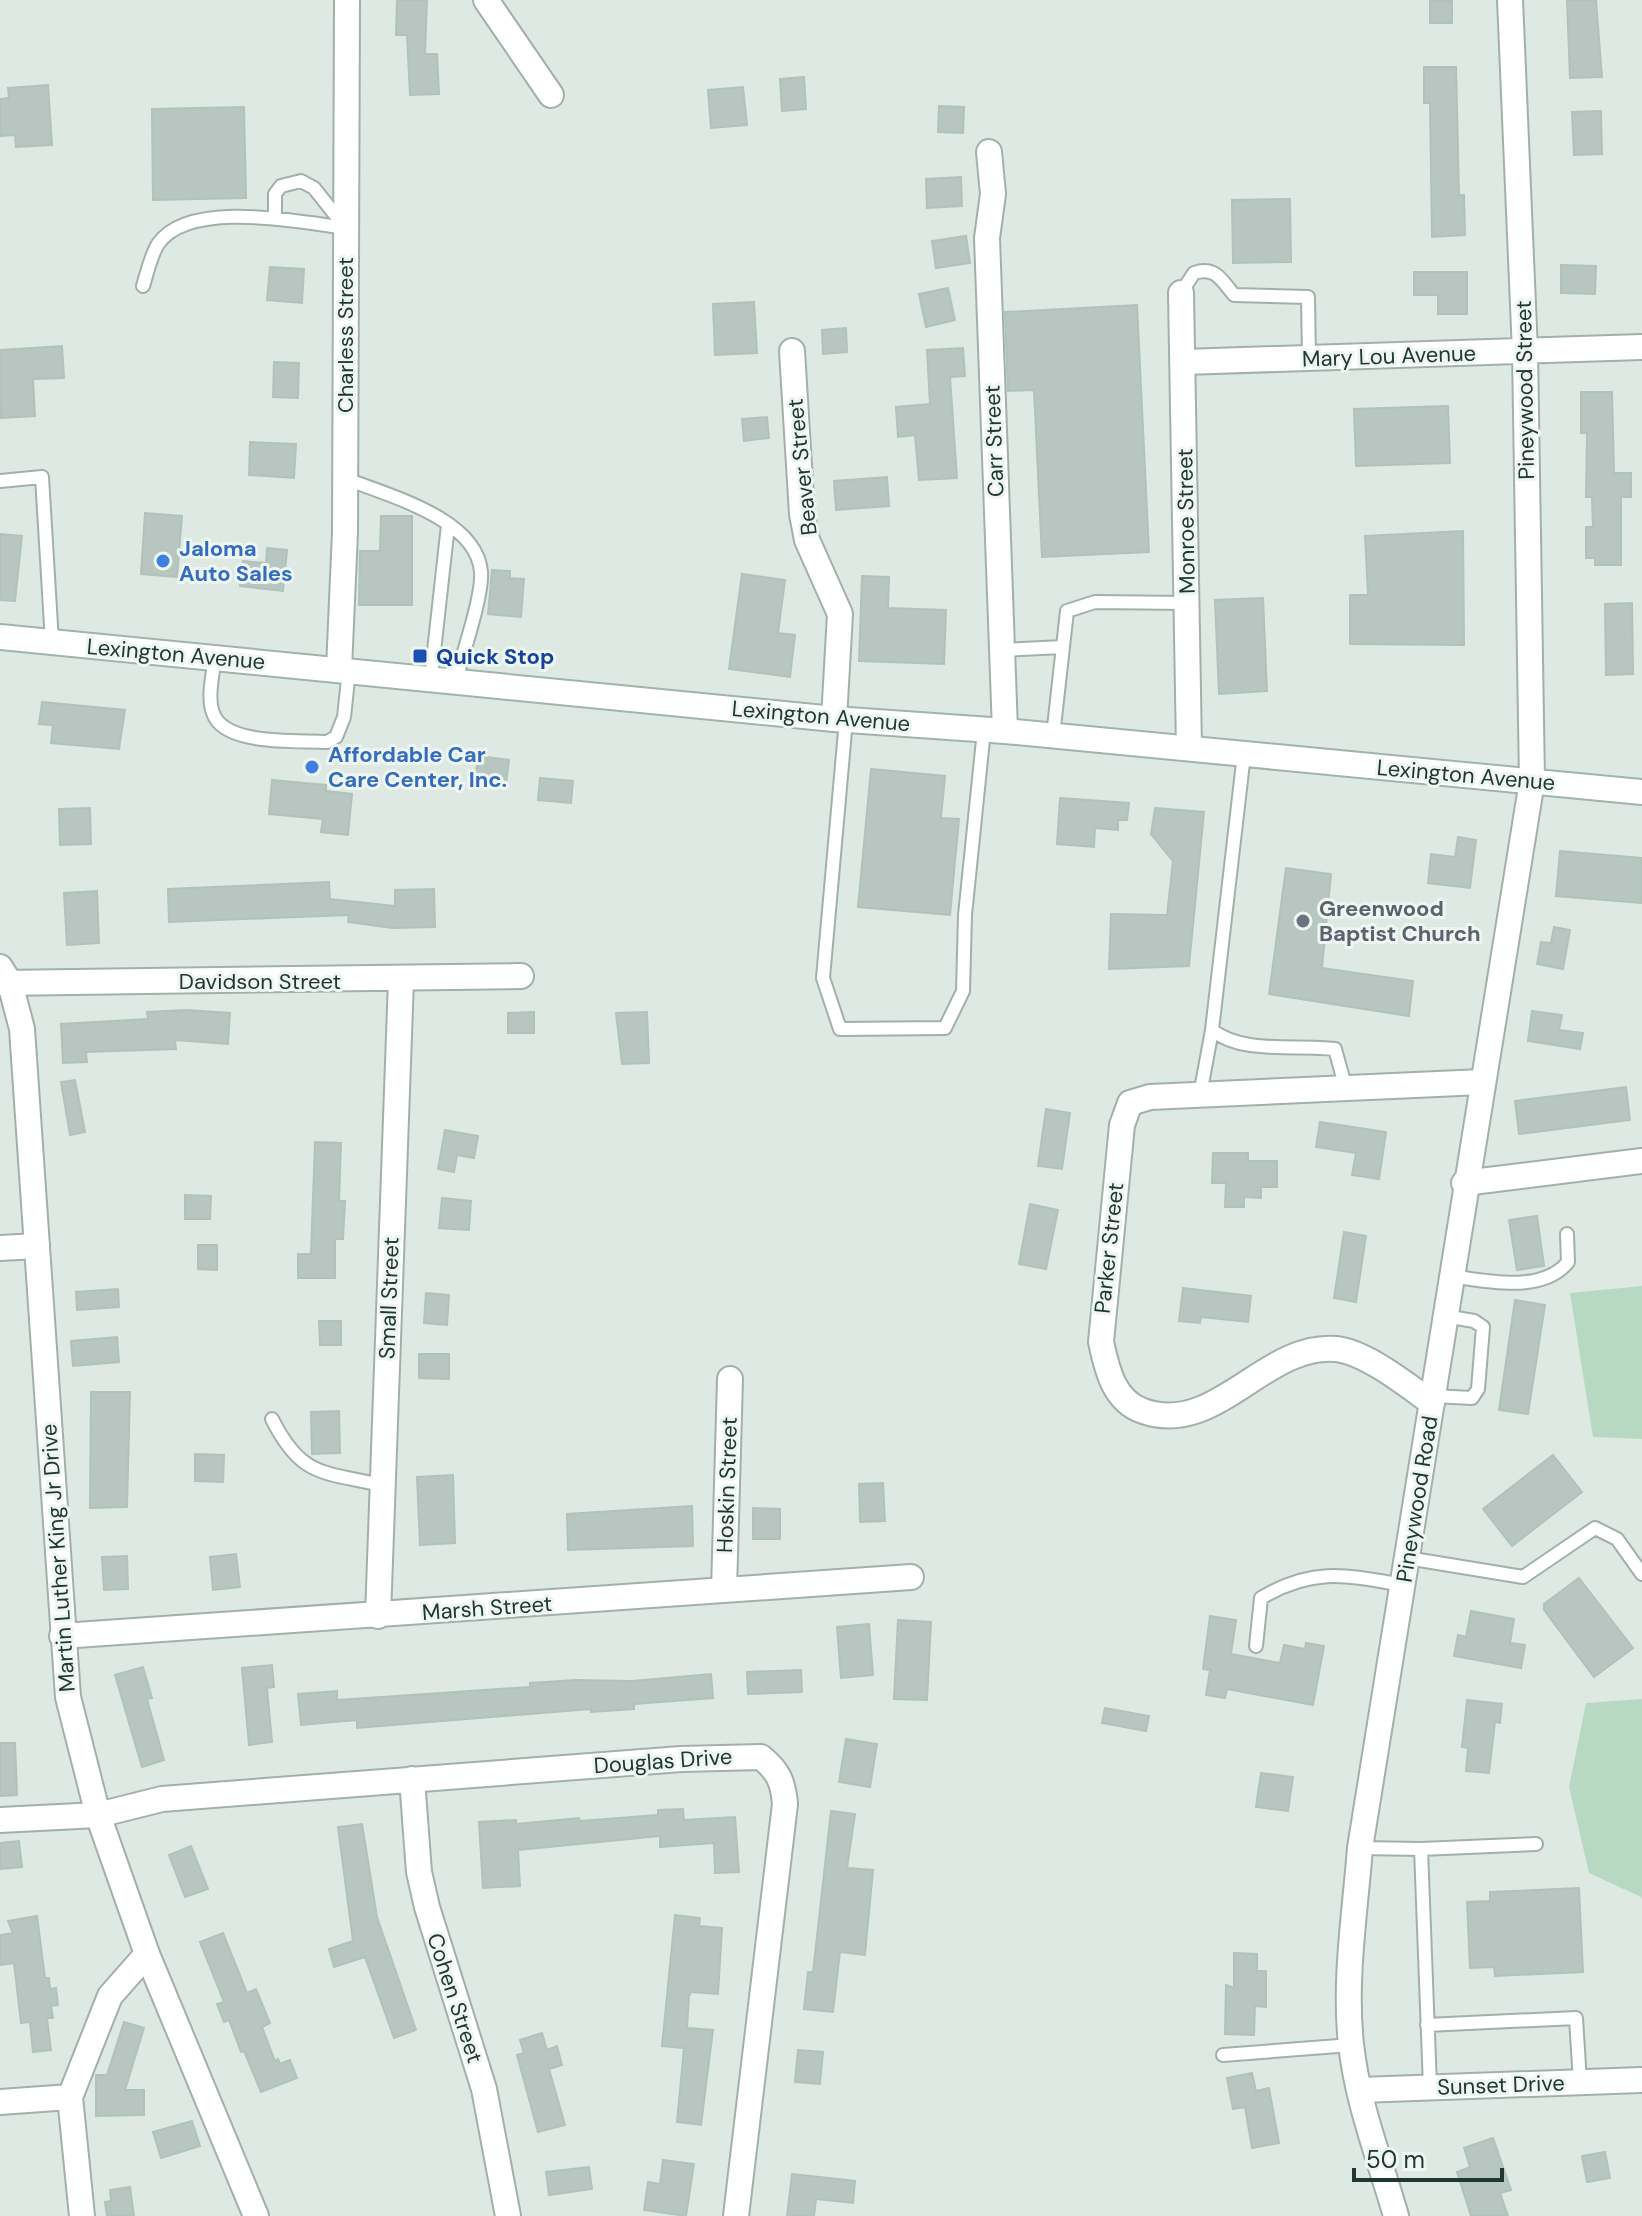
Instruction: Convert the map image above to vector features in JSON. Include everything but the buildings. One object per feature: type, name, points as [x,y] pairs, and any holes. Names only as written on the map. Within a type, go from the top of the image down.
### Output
[{"type":"street","name":"Charless Street","points":[[344,670],[347,0]]},
{"type":"street","points":[[486,0],[551,95]]},
{"type":"street","name":"Pineywood Street","points":[[1510,0],[1525,352],[1532,781]]},
{"type":"street","name":"Carr Street","points":[[989,152],[993,194],[987,238],[1002,650],[994,730]]},
{"type":"street","name":"Monroe Street","points":[[1181,293],[1189,748]]},
{"type":"street","name":"Mary Lou Avenue","points":[[1184,362],[1642,347]]},
{"type":"street","name":"Beaver Street","points":[[792,351],[802,514],[807,540],[840,614],[840,719]]},
{"type":"street","name":"Lexington Avenue","points":[[0,637],[840,719],[994,730],[1642,792]]},
{"type":"street","name":"Pineywood Road","points":[[1396,2216],[1360,2090],[1351,2045],[1349,1988],[1360,1848],[1433,1399],[1464,1183],[1532,781]]},
{"type":"street","name":"Davidson Street","points":[[3,978],[401,980],[521,976]]},
{"type":"street","name":"Martin Luther King Jr Drive","points":[[3,978],[22,1029],[68,1697],[98,1815],[147,1954],[256,2216]]},
{"type":"street","name":"Small Street","points":[[378,1616],[401,980]]},
{"type":"street","name":"Parker Street","points":[[1433,1399],[1376,1365],[1337,1349],[1298,1357],[1266,1371],[1222,1400],[1190,1413],[1158,1416],[1127,1405],[1107,1371],[1101,1342],[1122,1125],[1130,1103],[1150,1097],[1482,1082]]},
{"type":"street","points":[[1464,1183],[1642,1161]]},
{"type":"street","points":[[0,1248],[37,1246]]},
{"type":"street","name":"Hoskin Street","points":[[724,1590],[730,1379]]},
{"type":"street","name":"Marsh Street","points":[[62,1636],[911,1577]]},
{"type":"street","name":"Douglas Drive","points":[[0,1820],[98,1815],[162,1799],[742,1755],[761,1757],[775,1769],[783,1784],[785,1804],[736,2216]]},
{"type":"street","name":"Cohen Street","points":[[412,1779],[419,1872],[484,2089],[508,2216]]},
{"type":"street","points":[[82,2216],[70,2097],[110,1996],[147,1954]]},
{"type":"street","name":"Sunset Drive","points":[[1360,2090],[1642,2080]]},
{"type":"street","points":[[0,2102],[70,2097]]},
{"type":"lane","points":[[275,219],[275,194],[281,186],[301,181],[314,188],[346,228]]},
{"type":"lane","points":[[143,286],[158,243],[183,226],[214,217],[275,219],[346,228]]},
{"type":"lane","points":[[1181,293],[1194,273],[1204,270],[1216,272],[1234,295],[1308,297],[1309,358]]},
{"type":"lane","points":[[0,481],[42,477],[52,642]]},
{"type":"lane","points":[[344,478],[430,512],[476,551],[481,574],[456,681]]},
{"type":"lane","points":[[431,678],[448,525]]},
{"type":"lane","points":[[1053,736],[1067,611],[1095,602],[1187,603]]},
{"type":"lane","points":[[1002,650],[1063,647]]},
{"type":"lane","points":[[215,657],[210,702],[213,715],[223,731],[238,736],[327,742],[336,737],[344,717],[344,670]]},
{"type":"lane","points":[[840,719],[823,978],[840,1029],[945,1028],[963,991],[965,915],[994,730]]},
{"type":"lane","points":[[1200,1095],[1212,1030],[1244,754]]},
{"type":"lane","points":[[1212,1030],[1223,1038],[1256,1045],[1335,1049],[1346,1089]]},
{"type":"lane","points":[[1451,1276],[1506,1282],[1553,1276],[1568,1262],[1567,1234]]},
{"type":"lane","points":[[1433,1399],[1472,1398],[1478,1389],[1483,1327],[1474,1321],[1445,1316]]},
{"type":"lane","points":[[272,1419],[287,1449],[313,1470],[382,1485]]},
{"type":"lane","points":[[1407,1558],[1523,1577],[1595,1528],[1617,1539],[1642,1574]]},
{"type":"lane","points":[[1256,1646],[1261,1598],[1286,1583],[1329,1575],[1403,1585]]},
{"type":"lane","points":[[1360,1848],[1536,1844]]},
{"type":"lane","points":[[1421,1849],[1430,2087]]},
{"type":"lane","points":[[1427,2025],[1576,2018],[1580,2082]]},
{"type":"lane","points":[[1223,2055],[1351,2045]]},
{"type":"green space","points":[[1642,1286],[1642,1439],[1593,1437],[1570,1293]]},
{"type":"green space","points":[[1642,1699],[1642,1900],[1589,1873],[1569,1787],[1586,1703]]},
{"type":"place","name":"Jaloma Auto Sales","points":[[163,561]]},
{"type":"place","name":"Quick Stop","points":[[420,656]]},
{"type":"place","name":"Affordable Car Care Center, Inc.","points":[[312,767]]},
{"type":"place","name":"Greenwood Baptist Church","points":[[1303,921]]}]
